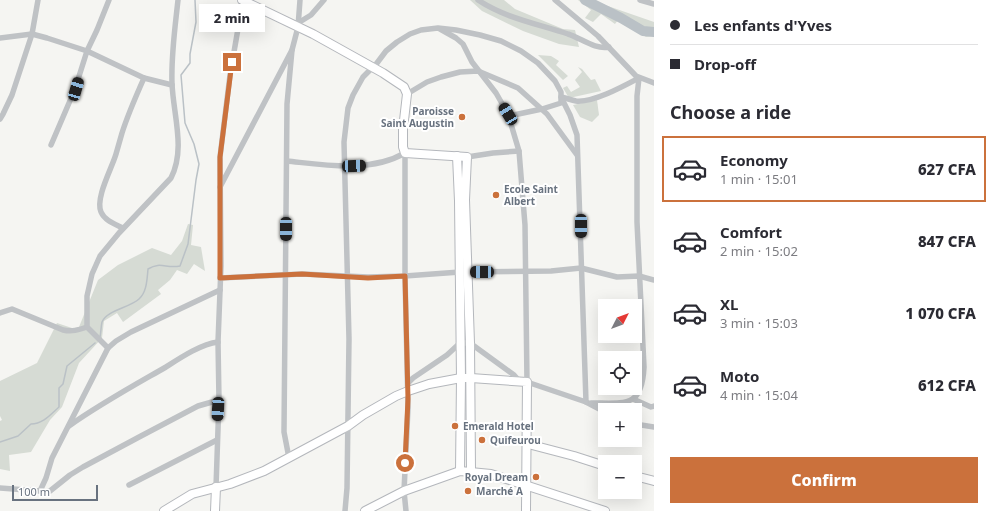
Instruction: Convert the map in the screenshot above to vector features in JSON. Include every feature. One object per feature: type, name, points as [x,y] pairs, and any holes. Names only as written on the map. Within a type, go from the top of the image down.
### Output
[{"type":"street","points":[[0,119],[12,95],[32,34],[38,0]]},
{"type":"street","points":[[51,145],[76,89],[87,51],[109,0]]},
{"type":"street","points":[[108,348],[87,327],[86,296],[94,267],[100,256],[123,228],[171,178],[175,170],[178,159],[178,150],[172,85],[172,59],[178,0]]},
{"type":"street","points":[[215,511],[219,400],[218,342],[220,290],[220,157],[230,75],[239,23],[245,0],[298,25],[396,81],[404,87],[407,94],[403,128],[403,147],[405,153],[405,276],[408,387],[404,491],[406,511]]},
{"type":"street","points":[[288,458],[284,432],[287,104],[292,50],[298,25],[300,0]]},
{"type":"street","points":[[298,25],[311,15],[324,0]]},
{"type":"street","points":[[478,0],[512,16],[569,34],[601,48],[609,48]]},
{"type":"street","points":[[555,0],[598,36],[639,78],[654,83]]},
{"type":"street","points":[[640,0],[654,4]]},
{"type":"street","points":[[438,28],[456,38],[463,44],[478,71],[496,93],[509,116],[519,151],[525,224],[528,372],[524,382],[528,444],[526,511]]},
{"type":"street","points":[[345,511],[347,488],[349,339],[344,142],[348,108],[353,95],[363,77],[397,42],[420,30],[438,28],[456,30],[501,41],[521,51],[538,63],[555,81],[561,92],[561,103],[542,109],[509,116]]},
{"type":"street","points":[[0,38],[32,34],[87,51],[144,78],[172,85]]},
{"type":"street","points":[[220,188],[292,50]]},
{"type":"street","points":[[407,94],[427,82],[441,76],[460,72],[478,71],[518,88],[542,109],[577,155]]},
{"type":"street","points":[[123,228],[107,220],[101,213],[101,195],[116,154],[127,117],[144,78]]},
{"type":"street","points":[[561,97],[578,101],[597,97],[618,89],[639,78]]},
{"type":"street","points":[[588,403],[620,403],[633,399],[638,396],[643,382],[644,367],[637,222],[637,96],[639,78]]},
{"type":"street","points":[[561,97],[570,115],[577,135],[581,226],[581,268],[588,403]]},
{"type":"street","points":[[287,161],[344,166],[365,166],[395,159],[405,153],[466,156],[519,151]]},
{"type":"street","points":[[457,156],[470,343],[471,471]]},
{"type":"street","points":[[460,471],[460,343],[464,272],[466,156]]},
{"type":"street","points":[[220,278],[286,275],[347,276],[368,278],[464,272],[525,272],[581,268],[617,276],[639,276],[654,280]]},
{"type":"street","points":[[40,491],[52,458],[108,348],[131,332],[220,290]]},
{"type":"street","points":[[0,313],[12,309],[63,330],[69,331],[87,327]]},
{"type":"street","points":[[68,426],[86,413],[172,363],[204,346],[218,342]]},
{"type":"street","points":[[408,387],[413,378],[447,355],[460,343],[470,343],[524,382]]},
{"type":"street","points":[[164,511],[192,494],[230,484],[264,471],[348,426],[408,387],[461,378],[524,382],[588,403],[598,408]]},
{"type":"street","points":[[633,399],[651,407],[654,406]]},
{"type":"street","points":[[0,488],[46,492],[50,491],[83,467],[198,406],[219,400]]},
{"type":"street","points":[[642,425],[654,427]]},
{"type":"street","points":[[129,485],[217,440]]},
{"type":"street","points":[[528,444],[598,464]]},
{"type":"street","points":[[365,511],[404,491],[460,471],[491,474],[605,511]]},
{"type":"street","points":[[642,478],[654,481]]},
{"type":"shaded area","points":[[470,0],[504,0],[515,9],[563,29],[575,30],[579,47],[559,44],[523,31],[482,11]]},
{"type":"shaded area","points":[[578,0],[594,0],[654,22],[654,36],[646,37],[618,20],[615,24],[601,14],[593,22],[585,18],[591,10]]},
{"type":"shaded area","points":[[538,55],[551,56],[559,61],[556,65],[568,76],[563,80]]},
{"type":"shaded area","points":[[578,67],[582,69],[591,80],[595,79],[601,91],[569,98],[563,88],[567,86],[571,92],[580,87],[575,80],[582,72]]},
{"type":"shaded area","points":[[597,100],[599,115],[592,122],[580,117],[573,105]]},
{"type":"shaded area","points":[[188,224],[193,225],[191,245],[201,247],[205,271],[194,264],[187,274],[177,270],[170,280],[158,290],[161,294],[123,322],[117,313],[104,321],[102,338],[79,363],[62,407],[50,420],[31,452],[9,455],[10,471],[0,469],[0,421],[2,420],[0,416],[0,381],[37,363],[57,323],[75,329],[79,327],[98,280],[118,265],[152,248],[171,255],[182,241]]},
{"type":"waterway","points":[[100,337],[102,322],[108,315],[130,305],[142,296],[146,285],[148,269],[160,265],[171,267],[180,266],[188,244],[199,164],[194,144],[185,123],[181,75],[190,63],[190,54],[196,22],[195,0]]},
{"type":"waterway","points":[[585,0],[643,31],[654,32]]},
{"type":"waterway","points":[[0,442],[18,436],[31,424],[35,424],[43,420],[59,407],[59,388],[63,384],[67,366],[95,343]]},
{"type":"place","name":"Paroisse Saint Augustin","points":[[462,117]]},
{"type":"place","name":"Ecole Saint Albert","points":[[496,195]]},
{"type":"place","name":"Emerald Hotel","points":[[455,426]]},
{"type":"place","name":"Quifeurou","points":[[482,440]]},
{"type":"place","name":"Royal Dream","points":[[536,477]]},
{"type":"place","name":"Marché A","points":[[468,491]]},
{"type":"route","points":[[232,62],[220,157],[220,278],[302,274],[368,278],[405,276],[408,408],[405,463]]}]
